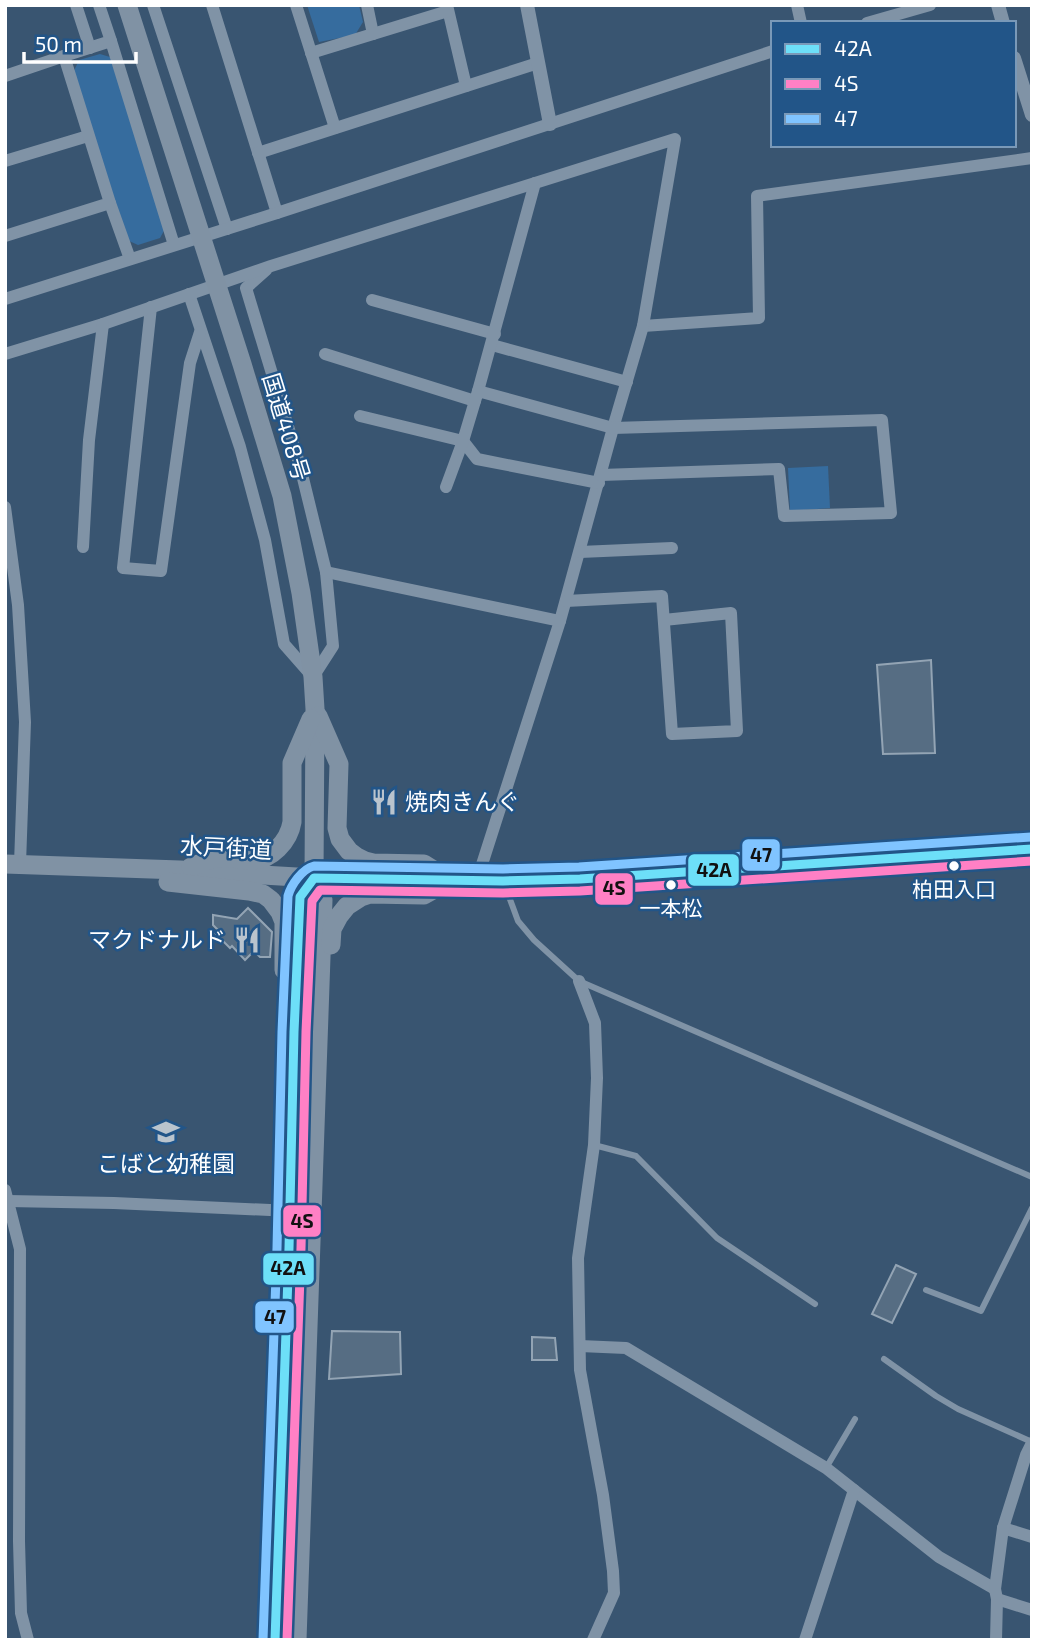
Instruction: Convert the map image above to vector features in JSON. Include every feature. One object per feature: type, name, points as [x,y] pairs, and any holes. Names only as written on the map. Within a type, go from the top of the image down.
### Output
[{"type":"highway","name":"国道408号","points":[[127,5],[282,496],[301,593],[313,677],[314,878]]},
{"type":"highway","points":[[180,870],[218,858],[259,860],[268,856],[287,838],[292,822],[292,763],[315,709]]},
{"type":"highway","points":[[315,709],[339,764],[337,828],[340,839],[349,851],[373,863],[424,864],[450,880],[424,895],[370,894],[347,906],[332,929],[328,1009],[319,1041]]},
{"type":"highway","name":"水戸街道","points":[[13,864],[314,878],[503,881],[580,879],[1032,849]]},
{"type":"highway","points":[[136,869],[148,880],[249,891],[263,894],[271,900],[284,922],[284,1006],[294,1032]]},
{"type":"highway","points":[[275,1640],[300,897],[314,878]]},
{"type":"highway","points":[[297,1640],[323,900],[314,878]]},
{"type":"street","points":[[76,5],[90,48]]},
{"type":"street","points":[[99,5],[174,245]]},
{"type":"street","points":[[153,5],[227,229]]},
{"type":"street","points":[[212,5],[276,213]]},
{"type":"street","points":[[296,5],[335,128]]},
{"type":"street","points":[[367,5],[373,34]]},
{"type":"street","points":[[527,5],[550,124]]},
{"type":"street","points":[[871,21],[895,10],[930,5]]},
{"type":"street","points":[[311,53],[447,8],[466,86]]},
{"type":"street","points":[[5,76],[111,41]]},
{"type":"street","points":[[5,299],[771,52]]},
{"type":"street","points":[[64,56],[130,259]]},
{"type":"street","points":[[258,153],[538,63]]},
{"type":"street","points":[[1016,64],[1032,115]]},
{"type":"street","points":[[5,161],[88,136]]},
{"type":"street","points":[[5,354],[103,324],[271,266],[676,139],[643,326],[566,601],[477,880]]},
{"type":"street","points":[[643,326],[759,318],[757,196],[1032,158]]},
{"type":"street","points":[[446,487],[477,396],[534,183]]},
{"type":"street","points":[[5,236],[110,203]]},
{"type":"street","points":[[189,294],[240,447],[261,526],[284,645],[313,677],[333,646],[326,572],[300,466],[246,288],[271,266]]},
{"type":"street","points":[[372,300],[627,382]]},
{"type":"street","points":[[151,307],[124,569],[160,571],[190,363],[201,332]]},
{"type":"street","points":[[83,547],[89,440],[103,324]]},
{"type":"street","points":[[326,354],[477,396],[613,428],[882,420],[891,513],[785,516],[779,470],[600,479],[477,459],[463,441],[359,416]]},
{"type":"street","points":[[5,507],[18,605],[25,722],[13,864]]},
{"type":"street","points":[[580,552],[672,548]]},
{"type":"street","points":[[326,572],[560,621]]},
{"type":"street","points":[[566,601],[662,596],[672,734],[737,730],[731,613],[664,620]]},
{"type":"street","points":[[579,981],[595,1023],[597,1078],[594,1145],[578,1258],[580,1370],[603,1495],[614,1593],[593,1640]]},
{"type":"street","points":[[28,1640],[21,1613],[19,1541],[20,1249],[7,1195],[127,1204],[312,1212]]},
{"type":"street","points":[[580,1346],[626,1348],[826,1468],[939,1557],[996,1594],[1032,1610]]},
{"type":"street","points":[[996,1640],[996,1594],[1003,1528],[1030,1449]]},
{"type":"street","points":[[805,1640],[854,1490]]},
{"type":"street","points":[[1003,1528],[1032,1537]]},
{"type":"lane","points":[[503,881],[518,921],[534,940],[579,981],[1032,1177]]},
{"type":"lane","points":[[594,1145],[636,1156],[717,1238],[815,1304]]},
{"type":"lane","points":[[926,1290],[981,1311],[1032,1208]]},
{"type":"lane","points":[[884,1359],[936,1396],[1030,1449]]},
{"type":"lane","points":[[826,1468],[855,1419]]},
{"type":"shaded area","points":[[307,5],[359,5],[363,22],[355,35],[319,42]]},
{"type":"shaded area","points":[[100,54],[110,57],[166,227],[160,238],[138,245],[127,240],[73,73],[79,60]]},
{"type":"shaded area","points":[[828,466],[830,508],[790,511],[788,468]]},
{"type":"building","points":[[931,660],[935,753],[883,754],[877,665]]},
{"type":"building","name":"マクドナルド","points":[[248,908],[272,932],[270,957],[260,957],[254,951],[245,960],[215,933],[218,930],[213,925],[213,915],[237,919]]},
{"type":"building","points":[[896,1265],[916,1274],[892,1323],[872,1314]]},
{"type":"building","points":[[332,1331],[400,1332],[401,1374],[329,1379]]},
{"type":"building","points":[[532,1337],[555,1338],[557,1360],[532,1360]]},
{"type":"transit line","name":"47","points":[[263,1640],[288,896],[301,874],[314,866],[503,869],[579,867],[1031,837]]},
{"type":"transit line","name":"42A","points":[[275,1640],[300,897],[314,878],[503,881],[580,879],[1032,849]]},
{"type":"transit line","name":"4S","points":[[287,1640],[306,1032],[312,901],[320,890],[503,893],[580,891],[1032,861]]},
{"type":"place","name":"焼肉きんぐ","points":[[384,802]]},
{"type":"place","name":"柏田入口","points":[[954,866]]},
{"type":"place","name":"一本松","points":[[671,885]]},
{"type":"place","name":"マクドナルド","points":[[247,940]]},
{"type":"place","name":"こばと幼稚園","points":[[166,1132]]}]
